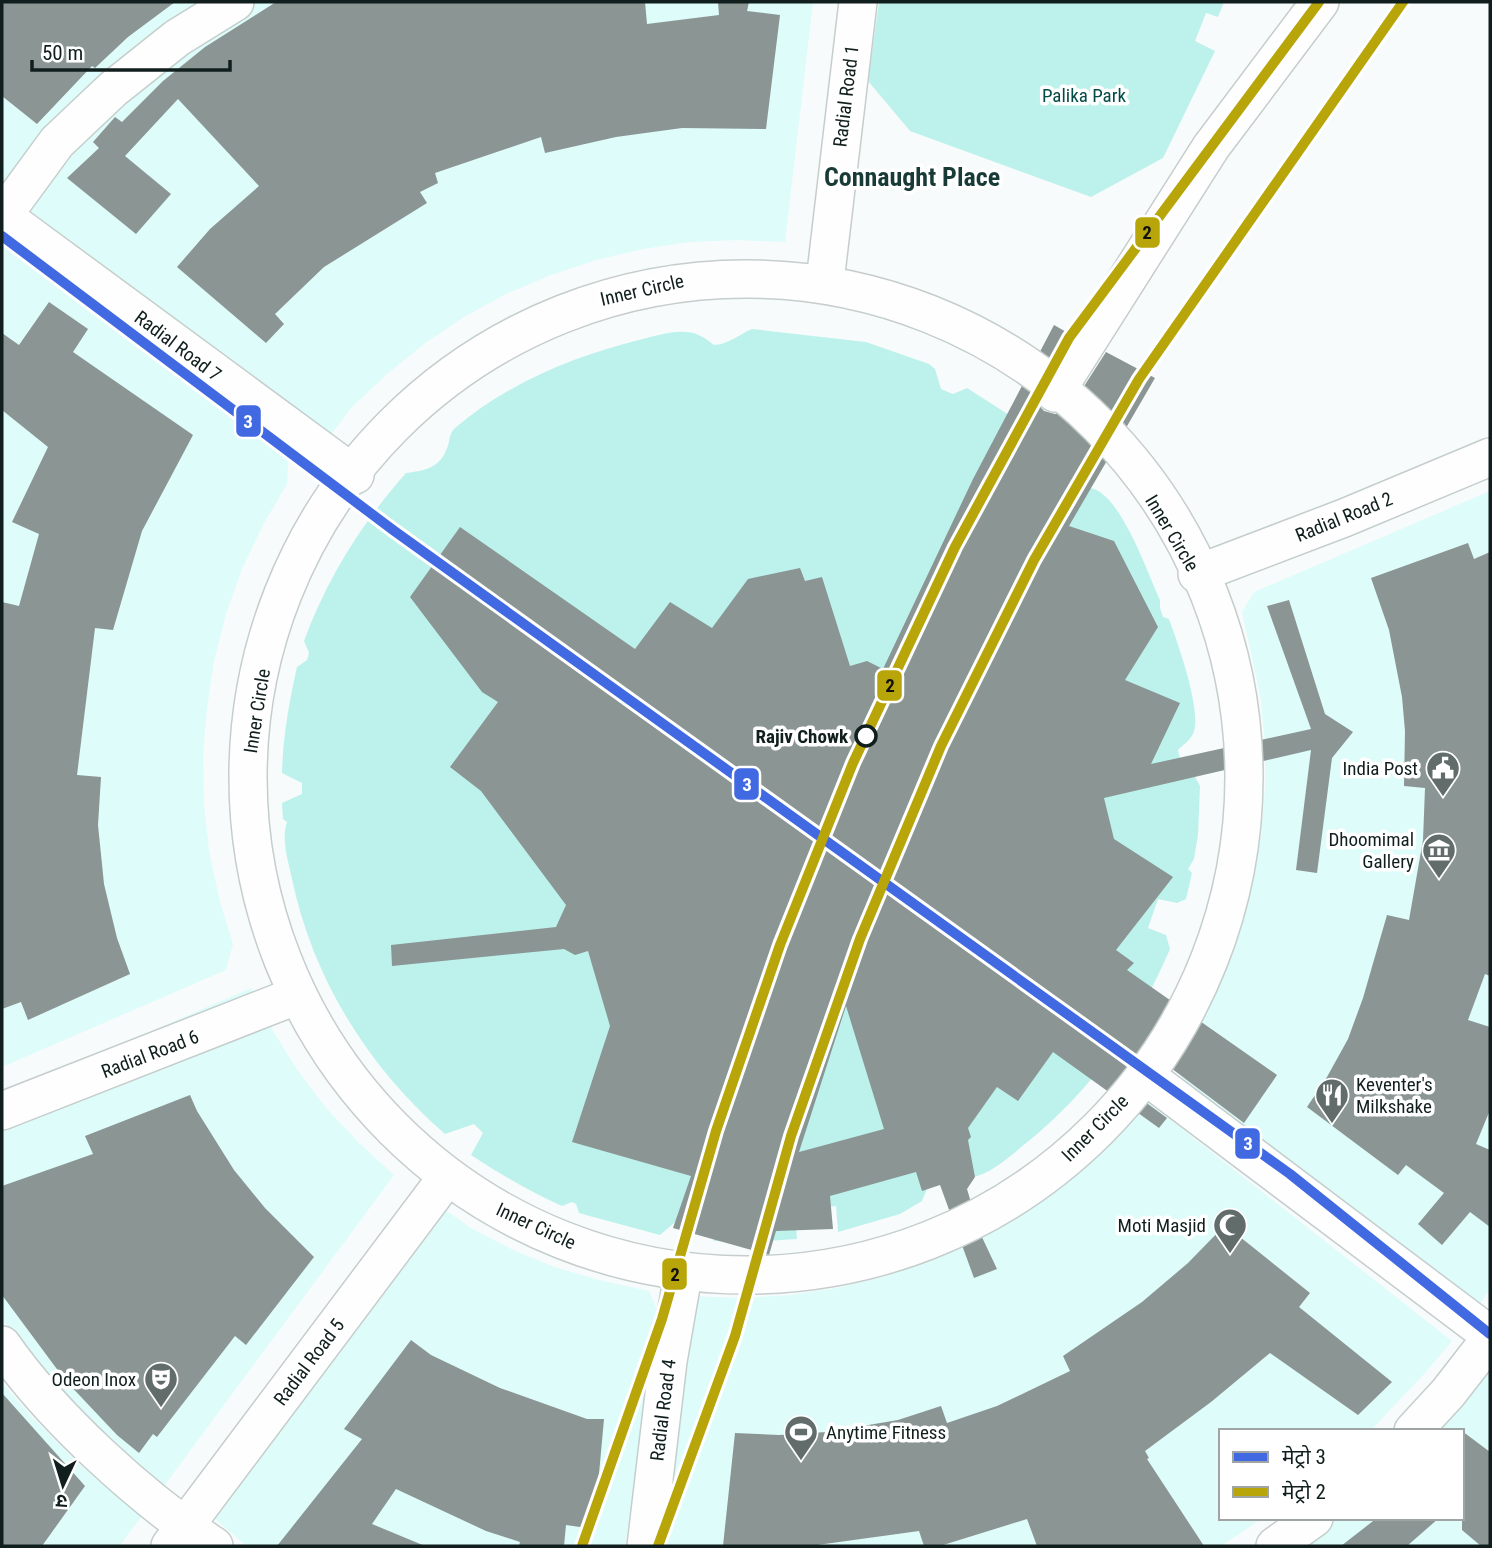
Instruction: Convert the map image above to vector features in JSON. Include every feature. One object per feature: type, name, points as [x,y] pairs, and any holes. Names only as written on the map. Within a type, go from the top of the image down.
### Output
[{"type":"street","points":[[2,216],[57,142],[113,89],[177,38],[235,2]]},
{"type":"street","name":"Radial Road 1","points":[[827,273],[858,2]]},
{"type":"street","points":[[1055,393],[1211,147],[1320,2]]},
{"type":"street","name":"Radial Road 7","points":[[2,216],[355,475]]},
{"type":"street","name":"Inner Circle","points":[[778,271],[827,273],[899,297],[972,332],[1055,393],[1101,436],[1159,505],[1197,574],[1219,625],[1234,681],[1242,739],[1243,811],[1234,882],[1214,951],[1184,1016],[1146,1076],[1069,1157],[987,1215],[951,1232],[866,1261],[802,1273],[763,1276],[683,1275],[583,1249],[490,1205],[447,1177],[402,1138],[338,1063],[298,995],[270,923],[254,849],[249,759],[261,671],[301,557],[355,475],[401,419],[456,371],[514,334],[600,298],[670,280],[778,271]]},
{"type":"street","name":"Radial Road 2","points":[[1197,574],[1344,518],[1490,457]]},
{"type":"street","name":"Radial Road 6","points":[[2,1111],[298,995]]},
{"type":"street","points":[[1146,1076],[1490,1337],[1448,1393],[1415,1429]]},
{"type":"street","name":"Radial Road 5","points":[[190,1540],[447,1177]]},
{"type":"street","name":"Radial Road 4","points":[[646,1546],[668,1361],[683,1275]]},
{"type":"street","points":[[2,1345],[55,1409],[190,1540]]},
{"type":"street","points":[[1275,1546],[1311,1520]]},
{"type":"shaded area","points":[[2,2],[203,2],[44,136],[2,184]]},
{"type":"shaded area","points":[[253,2],[813,2],[785,242],[690,242],[643,249],[596,260],[506,294],[464,317],[424,344],[352,407],[330,436],[21,206],[121,99]]},
{"type":"shaded area","points":[[2,234],[289,448],[287,484],[242,569],[226,614],[214,661],[207,708],[203,755],[204,804],[209,851],[233,944],[226,970],[2,1067]]},
{"type":"shaded area","points":[[1490,491],[1490,1289],[1477,1308],[1182,1088],[1180,1057],[1205,1016],[1225,973],[1241,929],[1261,836],[1265,742],[1260,694],[1242,612],[1254,592]]},
{"type":"shaded area","points":[[251,988],[298,1071],[327,1109],[394,1175],[164,1486],[97,1428],[54,1383],[2,1319],[2,1096]]},
{"type":"shaded area","points":[[1149,1103],[1452,1341],[1372,1429],[1219,1429],[1219,1520],[1260,1520],[1221,1546],[659,1546],[691,1296],[743,1298],[790,1295],[883,1277],[971,1243],[1051,1194],[1088,1164]]},
{"type":"shaded area","points":[[445,1210],[471,1228],[513,1250],[557,1268],[649,1291],[658,1312],[625,1546],[249,1546],[243,1543],[215,1519]]},
{"type":"shaded area","points":[[1481,1364],[1490,1371],[1490,1546],[1289,1546],[1324,1520],[1464,1520],[1464,1429],[1426,1429]]},
{"type":"shaded area","points":[[2,1383],[77,1462],[141,1517],[119,1546],[2,1546]]},
{"type":"green space","name":"Palika Park","points":[[879,2],[1224,2],[1218,17],[1206,13],[1195,41],[1215,51],[1163,158],[1091,197],[910,131],[868,81]]},
{"type":"green space","points":[[752,329],[866,342],[929,364],[935,369],[941,389],[953,394],[967,388],[1020,422],[1090,488],[1101,493],[1112,504],[1132,536],[1160,600],[1163,617],[1169,619],[1183,660],[1195,710],[1195,724],[1192,736],[1178,750],[1182,767],[1194,775],[1200,786],[1198,835],[1194,859],[1188,869],[1192,873],[1186,899],[1177,903],[1158,899],[1148,928],[1166,935],[1170,949],[1126,1033],[1067,1106],[1006,1160],[990,1170],[968,1178],[932,1177],[922,1201],[900,1214],[838,1232],[836,1206],[795,1211],[797,1239],[749,1242],[714,1241],[704,1223],[681,1217],[660,1235],[579,1213],[576,1204],[572,1202],[562,1206],[550,1201],[471,1155],[483,1133],[474,1124],[445,1134],[417,1108],[368,1050],[329,986],[314,952],[292,879],[285,842],[287,822],[283,819],[282,803],[302,794],[302,783],[282,773],[291,693],[297,667],[307,660],[309,653],[304,641],[313,618],[347,552],[406,473],[434,466],[443,457],[454,430],[497,397],[568,362],[669,333],[693,333],[714,345],[729,341]]},
{"type":"building","points":[[2,2],[175,2],[128,37],[95,68],[92,66],[37,124],[2,96]]},
{"type":"building","points":[[276,2],[645,2],[647,24],[719,15],[718,2],[749,2],[747,11],[780,15],[766,129],[682,128],[616,137],[545,153],[541,137],[435,173],[438,183],[420,192],[427,203],[324,267],[275,314],[284,324],[266,343],[177,267],[210,229],[259,186],[178,99],[125,156],[171,194],[136,234],[67,178],[99,148],[93,142],[115,117],[122,122],[163,81],[205,47]]},
{"type":"building","points":[[49,302],[88,329],[73,352],[193,435],[142,531],[113,630],[95,628],[77,775],[101,777],[98,825],[104,884],[117,938],[130,974],[28,1020],[21,1002],[2,1009],[2,602],[19,606],[39,534],[12,522],[48,447],[2,410],[2,333],[19,345]]},
{"type":"building","points":[[1054,325],[1068,333],[1034,391],[1036,402],[1044,411],[1055,414],[1072,405],[1106,352],[1155,378],[1069,526],[1114,541],[1158,627],[1125,680],[1180,703],[1151,764],[1311,729],[1267,606],[1289,600],[1325,714],[1353,732],[1332,758],[1317,873],[1296,870],[1311,750],[1104,798],[1114,839],[1173,877],[1116,950],[1134,963],[1127,970],[1277,1075],[1244,1123],[1159,1059],[1148,1055],[1137,1057],[1125,1073],[1126,1084],[1133,1093],[1167,1118],[1159,1128],[1053,1052],[1018,1101],[997,1087],[968,1128],[975,1177],[967,1189],[980,1233],[997,1269],[974,1278],[940,1185],[922,1191],[916,1172],[830,1196],[833,1229],[776,1231],[769,1255],[673,1228],[691,1176],[572,1142],[610,1026],[588,951],[575,955],[564,949],[392,966],[391,945],[556,927],[566,905],[481,791],[450,767],[498,702],[482,692],[410,597],[460,527],[635,649],[670,602],[712,628],[748,579],[800,568],[805,581],[822,577],[850,666],[867,661],[883,669],[973,479]],"holes":[[[846,1006],[884,1129],[799,1152]]]},
{"type":"building","points":[[1468,543],[1474,559],[1490,552],[1490,976],[1485,974],[1468,1020],[1490,1027],[1490,1110],[1476,1144],[1490,1150],[1490,1227],[1470,1212],[1442,1245],[1418,1224],[1444,1193],[1406,1165],[1398,1175],[1307,1107],[1348,1039],[1387,915],[1409,920],[1423,840],[1425,788],[1404,786],[1405,731],[1402,697],[1389,630],[1371,578]]},
{"type":"building","points":[[190,1095],[234,1170],[265,1208],[314,1257],[246,1345],[235,1336],[157,1437],[153,1434],[139,1453],[117,1435],[65,1380],[2,1295],[2,1186],[93,1154],[85,1136]]},
{"type":"building","points":[[1225,1225],[1310,1293],[1299,1307],[1392,1382],[1358,1415],[1270,1353],[1211,1402],[1145,1451],[1149,1458],[1147,1459],[1204,1546],[1037,1546],[1027,1519],[940,1546],[924,1546],[919,1531],[810,1546],[723,1546],[735,1433],[779,1435],[827,1432],[898,1420],[941,1406],[947,1423],[997,1406],[1070,1371],[1063,1356],[1142,1302],[1188,1263]]},
{"type":"building","points":[[411,1340],[431,1355],[500,1388],[587,1419],[604,1419],[594,1529],[566,1525],[564,1546],[519,1546],[520,1542],[486,1531],[396,1489],[372,1524],[425,1546],[277,1546],[362,1439],[344,1429]]},
{"type":"building","points":[[2,1393],[85,1486],[42,1546],[2,1546]]},
{"type":"building","points":[[1464,1432],[1490,1452],[1490,1546],[1481,1546],[1462,1530]]},
{"type":"building","points":[[1374,1520],[1437,1520],[1407,1546],[1341,1546]]},
{"type":"metro line","name":"2","points":[[582,1546],[662,1319],[716,1131],[780,945],[853,763],[955,547],[1069,338],[1319,2]]},
{"type":"metro line","name":"2","points":[[658,1546],[735,1336],[791,1136],[860,939],[941,746],[1034,560],[1139,379],[1403,2]]},
{"type":"metro line","name":"3","points":[[2,236],[393,530],[1290,1174],[1490,1334]]},
{"type":"place","name":"Rajiv Chowk","points":[[866,736]]},
{"type":"place","name":"India Post","points":[[1443,798]]},
{"type":"place","name":"Dhoomimal Gallery","points":[[1439,880]]},
{"type":"place","name":"Keventer's Milkshake","points":[[1332,1125]]},
{"type":"place","name":"Moti Masjid","points":[[1230,1255]]},
{"type":"place","name":"Odeon Inox","points":[[161,1409]]},
{"type":"place","name":"Anytime Fitness","points":[[801,1462]]},
{"type":"district","name":"Connaught Place","points":[[912,177]]}]
